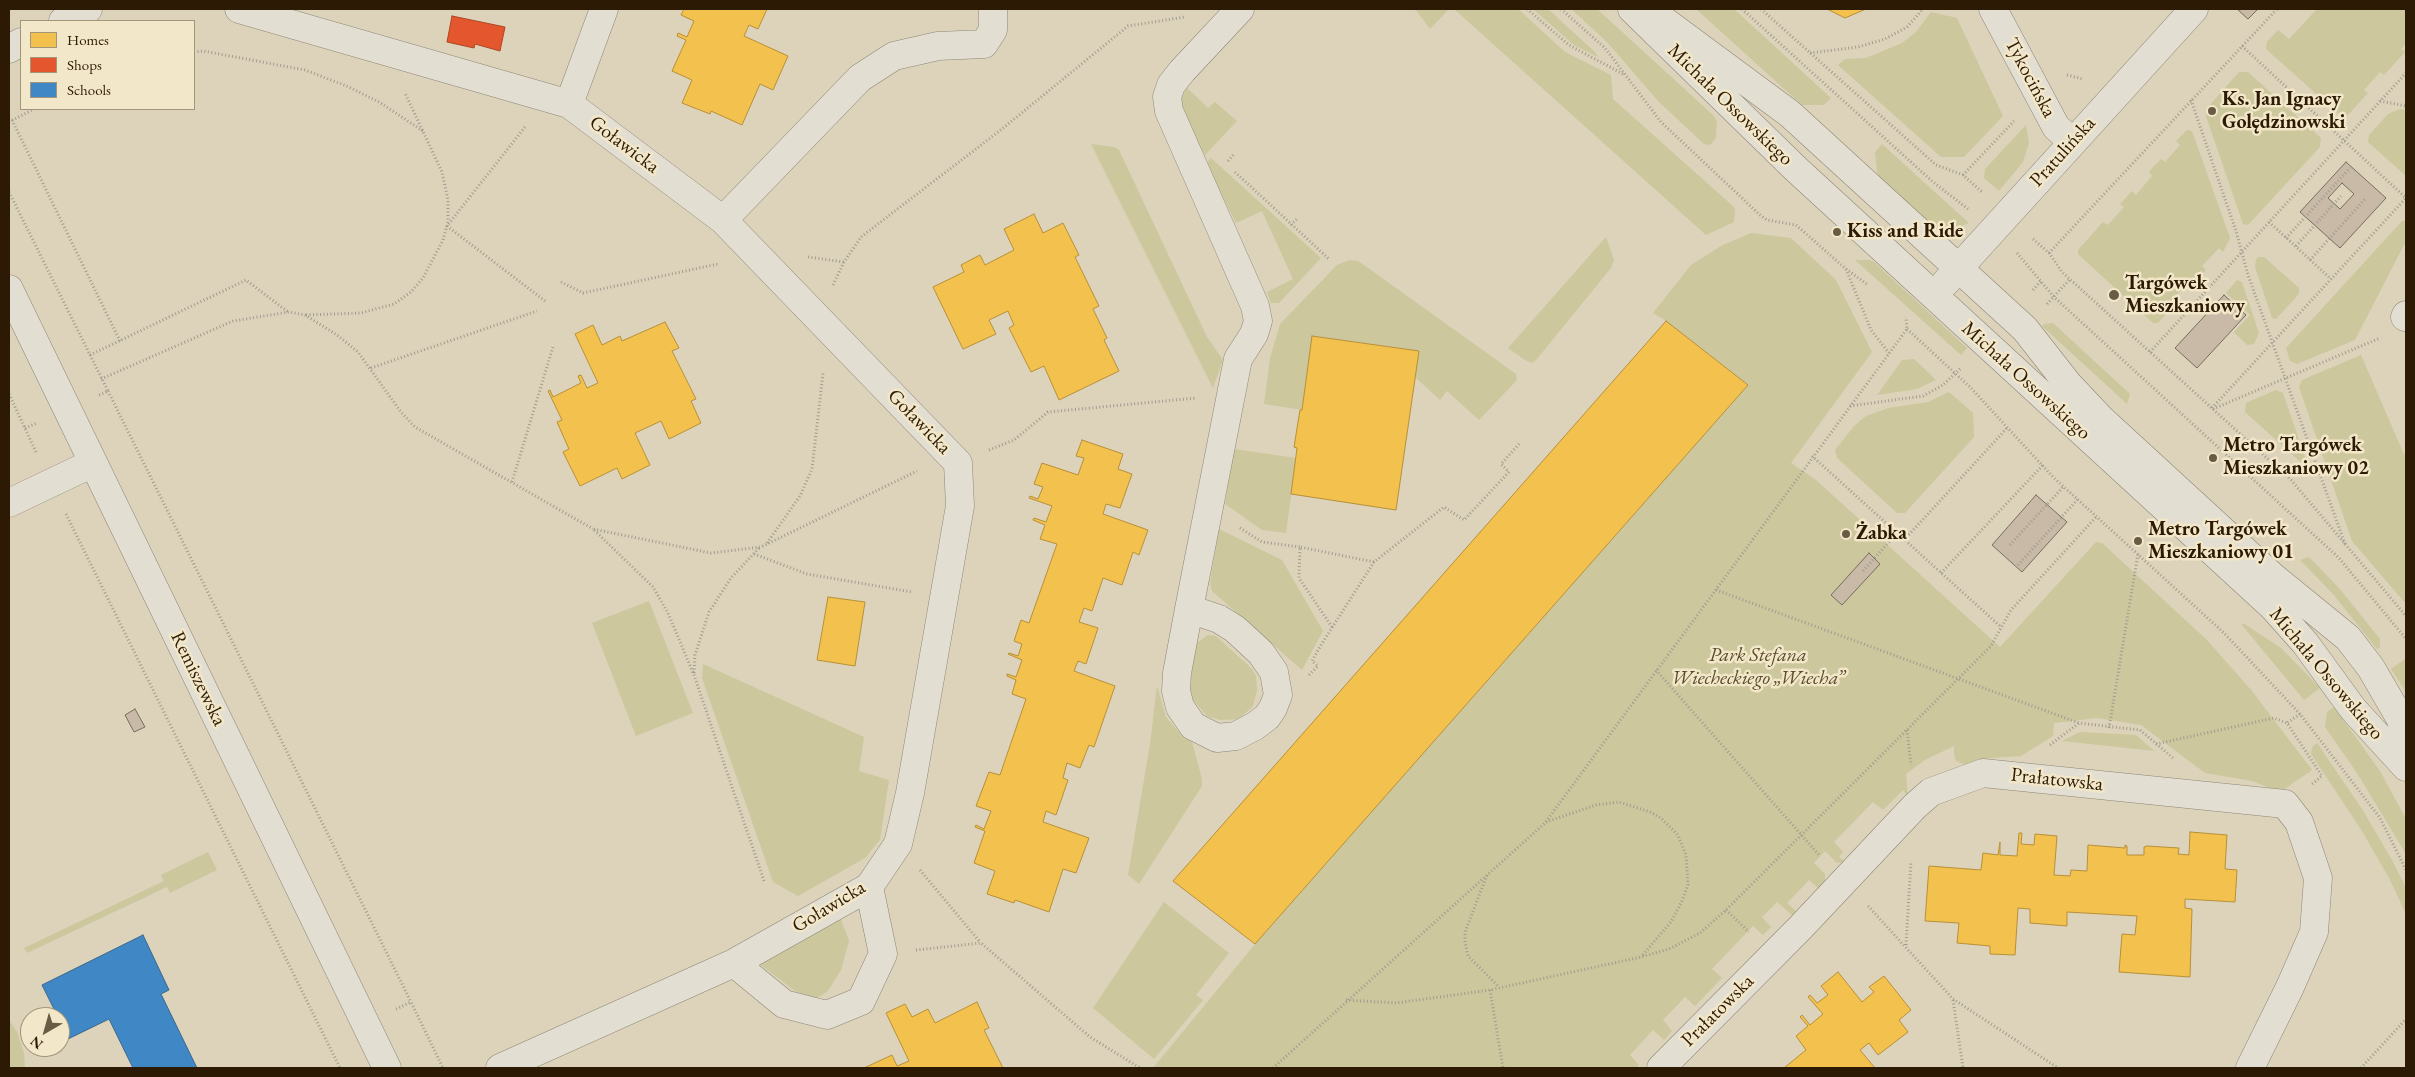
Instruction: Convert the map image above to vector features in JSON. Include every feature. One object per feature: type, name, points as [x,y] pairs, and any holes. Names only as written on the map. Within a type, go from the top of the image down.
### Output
[{"type":"street","points":[[65,20],[88,9]]},
{"type":"street","name":"Goławicka","points":[[244,9],[559,100],[723,220],[958,463],[960,506],[910,793],[898,844],[869,887],[734,963],[500,1068]]},
{"type":"street","points":[[559,100],[604,9]]},
{"type":"street","points":[[723,220],[860,78],[894,56],[938,46],[984,44],[993,30],[993,9]]},
{"type":"street","points":[[1189,609],[1219,619],[1234,629],[1261,653],[1274,672],[1278,695],[1273,708],[1267,717],[1236,736],[1217,738],[1207,735],[1193,726],[1180,707],[1176,691],[1177,673],[1189,609],[1238,359],[1254,334],[1258,321],[1255,306],[1169,111],[1167,97],[1171,85],[1182,71],[1240,9]]},
{"type":"street","name":"Michała Ossowskiego","points":[[1632,9],[1796,170],[2272,607],[2305,643],[2352,709],[2406,767]]},
{"type":"street","name":"Michała Ossowskiego","points":[[1648,9],[1790,114],[2024,328],[2068,384],[2101,419],[2272,576],[2348,638],[2382,685],[2400,718],[2406,734]]},
{"type":"street","name":"Tykocińska","points":[[1994,9],[2056,127],[2073,142]]},
{"type":"street","name":"Pratulińska","points":[[1933,296],[2194,9]]},
{"type":"street","points":[[9,49],[20,43]]},
{"type":"street","name":"Remiszewska","points":[[9,289],[388,1068]]},
{"type":"street","points":[[9,503],[94,463]]},
{"type":"street","name":"Prałatowska","points":[[1661,1068],[1930,792],[1983,773],[2285,804]]},
{"type":"street","points":[[2250,1068],[2290,987],[2314,932],[2318,878],[2299,822],[2285,804]]},
{"type":"street","points":[[734,963],[784,1004],[827,1015],[860,1001],[883,954],[869,887]]},
{"type":"path","points":[[1527,9],[1569,45],[1625,75]]},
{"type":"path","points":[[1561,9],[1605,48],[1661,122],[1760,215],[1767,220],[1796,225],[1846,269],[1870,286]]},
{"type":"path","points":[[1742,9],[1933,182],[1973,214]]},
{"type":"path","points":[[1761,9],[1936,165],[1963,175],[1988,198]]},
{"type":"path","points":[[1810,53],[1858,47],[1885,39],[1906,27],[1923,9]]},
{"type":"path","points":[[2049,253],[2277,9]]},
{"type":"path","points":[[766,544],[800,496],[812,469],[832,292],[844,262],[861,237],[1002,129],[1128,26],[1190,16]]},
{"type":"path","points":[[2213,409],[2406,198],[2242,46]]},
{"type":"path","points":[[101,379],[233,321],[289,312],[306,315],[361,313],[394,304],[411,292],[423,278],[444,240],[447,226],[448,200],[442,172],[385,50]]},
{"type":"path","points":[[195,52],[202,51],[306,70],[349,87],[379,102],[423,131]]},
{"type":"path","points":[[2150,352],[2406,73]]},
{"type":"path","points":[[447,226],[559,100]]},
{"type":"path","points":[[2191,100],[2273,343],[2346,546]]},
{"type":"path","points":[[2380,102],[2406,106]]},
{"type":"path","points":[[32,110],[10,121],[120,341]]},
{"type":"path","points":[[2286,238],[2350,168]]},
{"type":"path","points":[[1233,170],[1330,260]]},
{"type":"path","points":[[2296,246],[2341,196]]},
{"type":"path","points":[[2310,260],[2366,198]]},
{"type":"path","points":[[1291,225],[1298,218]]},
{"type":"path","points":[[2269,222],[2332,279]]},
{"type":"path","points":[[447,226],[545,301]]},
{"type":"path","points":[[2027,233],[2049,253],[2070,279],[2291,480],[2406,614]]},
{"type":"path","points":[[2011,248],[2030,267],[2054,297],[2338,558],[2406,639]]},
{"type":"path","points":[[561,282],[582,293],[758,255],[778,253],[844,262]]},
{"type":"path","points":[[1846,269],[1871,330],[1889,353]]},
{"type":"path","points":[[2042,309],[2070,279]]},
{"type":"path","points":[[90,355],[246,280],[289,312]]},
{"type":"path","points":[[371,368],[537,311]]},
{"type":"path","points":[[1273,1068],[1346,1000],[1545,823],[1889,353],[1906,329],[1906,314]]},
{"type":"path","points":[[306,315],[337,335],[358,352],[401,412],[415,427],[593,529],[653,587],[668,613],[694,675],[764,881]]},
{"type":"path","points":[[1906,329],[1956,374],[2064,486],[2224,632],[2300,714],[2380,818],[2406,870]]},
{"type":"path","points":[[2213,409],[2384,336]]},
{"type":"path","points":[[512,482],[553,347]]},
{"type":"path","points":[[1850,406],[1923,396],[1943,385],[1966,362]]},
{"type":"path","points":[[108,391],[411,1002]]},
{"type":"path","points":[[9,394],[51,483],[340,1068]]},
{"type":"path","points":[[694,675],[695,655],[709,612],[730,578],[766,544],[917,471],[958,463],[1014,440],[1048,412],[1198,398]]},
{"type":"path","points":[[1904,540],[2008,427]]},
{"type":"path","points":[[1307,677],[1318,666],[1312,661],[1374,562],[1444,507],[1464,520],[1509,472],[1501,464],[1520,443]]},
{"type":"path","points":[[1812,456],[2001,627]]},
{"type":"path","points":[[1941,573],[2042,465]]},
{"type":"path","points":[[2010,545],[2064,486]]},
{"type":"path","points":[[2018,565],[2078,499]]},
{"type":"path","points":[[1209,509],[1262,542],[1300,547],[1374,562]]},
{"type":"path","points":[[1346,1000],[1396,1003],[1490,990],[1641,957],[1683,942],[1700,933],[1959,680],[1991,646],[2011,610],[2096,516]]},
{"type":"path","points":[[593,529],[711,553],[761,547]]},
{"type":"path","points":[[1863,571],[1897,533]]},
{"type":"path","points":[[1300,547],[1299,578],[1332,627]]},
{"type":"path","points":[[754,554],[807,574],[944,598]]},
{"type":"path","points":[[2109,728],[2138,554]]},
{"type":"path","points":[[1716,590],[2079,723],[2109,728],[2140,730],[2185,768],[2202,795]]},
{"type":"path","points":[[2287,723],[2300,714]]},
{"type":"path","points":[[2156,744],[2274,718],[2287,723],[2322,776],[2285,804]]},
{"type":"path","points":[[2011,775],[2079,723]]},
{"type":"path","points":[[1545,823],[1596,805],[1619,802],[1650,812],[1678,835],[1686,855],[1688,884],[1671,922],[1641,957]]},
{"type":"path","points":[[898,844],[981,943],[1090,1037],[1140,1068]]},
{"type":"path","points":[[1488,874],[1465,932],[1465,942],[1468,956],[1499,987]]},
{"type":"path","points":[[883,954],[981,943]]},
{"type":"path","points":[[1490,990],[1503,1068]]},
{"type":"path","points":[[1953,999],[1963,1068]]},
{"type":"path","points":[[2361,1068],[2406,1019]]},
{"type":"green space","points":[[1415,9],[1449,9],[1430,29]]},
{"type":"green space","points":[[1454,9],[1518,9],[1565,52],[1611,75],[1613,99],[1735,208],[1734,222],[1706,235]]},
{"type":"green space","points":[[1533,9],[1548,9],[1595,52],[1598,57],[1574,45]]},
{"type":"green space","points":[[1571,9],[1597,9],[1713,115],[1717,121],[1716,138],[1710,145],[1704,144],[1659,102],[1607,42]]},
{"type":"green space","points":[[1696,9],[1734,9],[1831,98],[1824,105],[1802,105]]},
{"type":"green space","points":[[2317,9],[2406,9],[2406,43],[2401,49],[2405,52],[2384,75],[2380,72],[2364,90],[2368,93],[2347,116],[2340,115],[2266,49],[2267,42],[2278,30],[2289,39]]},
{"type":"green space","points":[[1931,12],[1957,18],[2003,116],[1964,157],[1941,157],[1838,65],[1845,59],[1866,58],[1902,43],[1916,32]]},
{"type":"green space","points":[[2239,72],[2248,72],[2321,138],[2320,147],[2248,225],[2243,224],[2206,116],[2209,106]]},
{"type":"green space","points":[[1187,88],[1208,108],[1215,102],[1237,121],[1205,155],[1185,119],[1180,101]]},
{"type":"green space","points":[[2400,109],[2406,110],[2406,176],[2368,142],[2369,135],[2388,114]]},
{"type":"green space","points":[[2026,125],[2029,143],[2023,162],[1999,191],[1984,178],[1985,169]]},
{"type":"green space","points":[[2187,130],[2192,131],[2230,238],[2223,252],[2219,248],[2202,266],[2206,270],[2194,283],[2190,280],[2174,298],[2177,302],[2158,323],[2153,323],[2078,254],[2078,250],[2103,222],[2108,225],[2124,207],[2120,204],[2132,191],[2136,195],[2152,176],[2149,172],[2161,159],[2165,162],[2180,145],[2176,141]]},
{"type":"green space","points":[[1091,144],[1114,147],[1119,150],[1207,337],[1223,360],[1213,388]]},
{"type":"green space","points":[[1882,144],[1969,223],[1951,230],[1941,229],[1927,221],[1880,178],[1877,172],[1875,152]]},
{"type":"green space","points":[[1211,158],[1321,258],[1279,303],[1271,303],[1267,292],[1293,279],[1262,211],[1236,223],[1206,164]]},
{"type":"green space","points":[[2402,221],[2406,221],[2406,241],[2355,340],[2297,364],[2290,361],[2286,348]]},
{"type":"green space","name":"Park Stefana Wiecheckiego „Wiecha”","points":[[1751,233],[1791,238],[1836,280],[1872,352],[1791,463],[1816,480],[2000,647],[2096,542],[2102,543],[2207,640],[2252,691],[2312,770],[2280,792],[2252,781],[2205,773],[2141,725],[2097,718],[2054,723],[2053,736],[2021,756],[1991,758],[1964,764],[1956,761],[1954,746],[1925,760],[1906,774],[1908,797],[1903,790],[1883,810],[1873,802],[1834,842],[1843,852],[1839,857],[1845,862],[1837,863],[1825,851],[1814,863],[1825,874],[1825,882],[1819,889],[1809,880],[1787,903],[1797,912],[1793,916],[1777,902],[1762,917],[1771,927],[1763,935],[1753,926],[1712,969],[1722,978],[1695,1006],[1685,997],[1663,1020],[1672,1031],[1664,1040],[1653,1030],[1630,1055],[1639,1065],[1636,1068],[1153,1068],[1255,944],[1748,385],[1653,313],[1691,265],[1721,246]]},
{"type":"green space","points":[[1606,237],[1614,260],[1611,268],[1536,360],[1532,363],[1525,360],[1508,348]]},
{"type":"green space","points":[[2258,257],[2264,257],[2299,288],[2299,294],[2276,319],[2272,318],[2255,267]]},
{"type":"green space","points":[[1349,260],[1358,261],[1364,265],[1516,374],[1517,380],[1479,420],[1447,391],[1440,400],[1415,377],[1419,351],[1313,336],[1302,410],[1264,404],[1270,358],[1280,324],[1337,265]]},
{"type":"green space","points":[[1855,260],[1870,260],[1874,262],[1967,348],[1961,355]]},
{"type":"green space","points":[[2237,280],[2242,282],[2259,333],[2254,344],[2247,345],[2234,332],[2250,315],[2226,293]]},
{"type":"green space","points":[[2053,323],[2130,394],[2127,404],[2042,326]]},
{"type":"green space","points":[[2361,355],[2406,459],[2406,604],[2352,541],[2299,387],[2302,380]]},
{"type":"green space","points":[[1914,359],[1936,380],[1917,389],[1877,395],[1902,360]]},
{"type":"green space","points":[[2276,390],[2283,393],[2307,463],[2304,465],[2245,412],[2246,403]]},
{"type":"green space","points":[[1949,392],[1973,413],[1974,437],[1905,513],[1897,513],[1837,458],[1835,450],[1855,425],[1866,416],[1888,408],[1928,402]]},
{"type":"green space","points":[[1234,449],[1296,458],[1286,533],[1262,530],[1225,504]]},
{"type":"green space","points":[[1219,529],[1282,560],[1323,631],[1302,670],[1212,591],[1210,583]]},
{"type":"green space","points":[[2309,557],[2339,588],[2380,639],[2380,647],[2377,649],[2333,594],[2300,560]]},
{"type":"green space","points":[[649,601],[693,713],[636,736],[592,623]]},
{"type":"green space","points":[[2243,623],[2281,648],[2320,688],[2304,700],[2242,625]]},
{"type":"green space","points":[[1208,635],[1216,636],[1252,669],[1256,676],[1257,690],[1253,706],[1239,719],[1220,720],[1207,716],[1193,700],[1190,692],[1194,645]]},
{"type":"green space","points":[[2406,658],[2406,692],[2391,669]]},
{"type":"green space","points":[[703,664],[864,737],[859,771],[889,780],[880,840],[865,858],[798,896],[773,882],[702,678]]},
{"type":"green space","points":[[1157,686],[1166,717],[1182,736],[1192,742],[1202,779],[1202,786],[1139,884],[1128,875],[1150,744]]},
{"type":"green space","points":[[2334,707],[2380,771],[2406,819],[2406,854],[2357,773],[2325,727],[2327,712]]},
{"type":"green space","points":[[2080,732],[2136,735],[2154,751],[2062,741]]},
{"type":"green space","points":[[2317,743],[2362,809],[2392,860],[2406,888],[2406,914],[2389,878],[2362,831],[2311,754],[2313,746]]},
{"type":"green space","points":[[208,852],[217,870],[170,893],[167,887],[27,953],[24,948],[164,881],[161,875]]},
{"type":"green space","points":[[1164,902],[1229,953],[1196,995],[1203,1000],[1154,1059],[1093,1008]]},
{"type":"green space","points":[[839,914],[849,941],[841,970],[828,991],[815,999],[803,997],[761,965],[760,957]]},
{"type":"green space","points":[[9,1020],[17,1032],[20,1041],[20,1057],[24,1057],[25,1068],[9,1068]]},
{"type":"building: Homes","points":[[684,9],[767,9],[758,29],[749,25],[744,36],[788,56],[773,90],[760,84],[742,125],[711,111],[710,114],[682,103],[692,80],[672,71],[686,40],[677,36],[678,33],[687,37],[694,21],[681,15]]},
{"type":"building: Homes","points":[[1827,9],[1866,9],[1845,18]]},
{"type":"building: Homes","points":[[1034,214],[1043,233],[1063,223],[1079,255],[1075,257],[1099,306],[1093,309],[1107,338],[1104,340],[1119,371],[1059,400],[1044,366],[1031,372],[1009,328],[1014,325],[1008,311],[989,320],[996,334],[963,349],[933,287],[964,272],[961,265],[980,255],[985,265],[1014,250],[1004,229]]},
{"type":"building: Homes","points":[[1666,321],[1748,385],[1255,944],[1173,881]]},
{"type":"building: Homes","points":[[665,322],[679,348],[672,351],[696,399],[691,401],[701,423],[669,439],[661,421],[635,433],[650,465],[622,479],[617,468],[580,486],[563,452],[569,449],[557,422],[562,420],[548,391],[550,390],[553,397],[581,383],[578,376],[581,375],[587,388],[598,383],[575,334],[593,325],[602,345],[620,336],[622,341]]},
{"type":"building: Homes","points":[[1312,336],[1419,351],[1396,510],[1291,494],[1297,448],[1294,447],[1300,410],[1302,410]]},
{"type":"building: Homes","points":[[1082,440],[1123,454],[1118,469],[1132,474],[1120,508],[1106,504],[1103,514],[1148,530],[1139,555],[1133,552],[1122,585],[1103,578],[1092,611],[1084,608],[1079,622],[1098,628],[1086,664],[1078,661],[1074,671],[1115,686],[1094,747],[1089,745],[1080,768],[1067,763],[1063,778],[1068,780],[1056,815],[1046,811],[1043,822],[1089,838],[1076,873],[1063,869],[1049,912],[1015,900],[1014,903],[987,894],[995,871],[974,863],[985,831],[975,827],[976,825],[984,829],[991,811],[976,806],[989,772],[1000,775],[1026,699],[1012,694],[1016,680],[1007,676],[1007,674],[1016,677],[1022,660],[1008,654],[1018,656],[1022,644],[1014,641],[1021,620],[1029,623],[1057,544],[1040,539],[1045,525],[1033,520],[1034,518],[1046,522],[1052,506],[1029,498],[1030,496],[1038,499],[1043,487],[1034,484],[1042,463],[1078,475],[1084,458],[1076,456]]},
{"type":"building: Homes","points":[[828,597],[865,602],[855,666],[817,660]]},
{"type":"building: Homes","points":[[2190,832],[2227,835],[2225,869],[2237,870],[2235,902],[2185,899],[2185,908],[2192,909],[2190,977],[2119,972],[2122,934],[2135,935],[2137,916],[2067,912],[2067,926],[2030,923],[2030,909],[2018,908],[2015,955],[1990,954],[1990,946],[1957,943],[1959,923],[1925,921],[1929,866],[1981,870],[1983,853],[1998,855],[2000,842],[2000,855],[2017,856],[2019,833],[2022,833],[2021,844],[2034,845],[2035,834],[2057,836],[2054,875],[2070,876],[2071,870],[2087,871],[2088,845],[2125,848],[2125,845],[2127,846],[2127,855],[2144,855],[2144,847],[2147,846],[2179,848],[2178,854],[2189,855]]},
{"type":"building: Homes","points":[[1838,972],[1862,1002],[1874,992],[1869,987],[1884,976],[1911,1010],[1899,1020],[1908,1032],[1878,1055],[1869,1043],[1860,1050],[1875,1068],[1784,1068],[1806,1050],[1796,1036],[1808,1026],[1800,1017],[1802,1015],[1810,1025],[1823,1014],[1808,997],[1810,995],[1817,1003],[1828,995],[1821,986]]},
{"type":"building: Homes","points":[[977,1002],[989,1028],[984,1030],[1003,1068],[864,1068],[892,1055],[897,1066],[909,1061],[886,1013],[905,1004],[912,1017],[928,1009],[935,1023]]},
{"type":"building: Shops","points":[[452,16],[505,27],[500,51],[475,44],[474,48],[447,42]]},
{"type":"building: Schools","points":[[143,935],[169,990],[161,994],[197,1068],[133,1068],[109,1019],[70,1038],[70,1007],[53,1007],[42,985]]},
{"type":"building: Other","points":[[2237,9],[2258,9],[2248,19]]},
{"type":"building: Other","points":[[2346,162],[2386,198],[2340,248],[2300,212]]},
{"type":"building: Other","points":[[2342,183],[2354,194],[2340,209],[2328,198]]},
{"type":"building: Other","points":[[2224,295],[2246,315],[2197,368],[2175,348]]},
{"type":"building: Other","points":[[2036,495],[2067,522],[2022,572],[1992,545]]},
{"type":"building: Other","points":[[1869,553],[1880,564],[1842,605],[1831,595]]},
{"type":"building: Other","points":[[135,709],[145,727],[134,732],[125,715]]},
{"type":"place","name":"Ks. Jan Ignacy Golędzinowski","points":[[2212,111]]},
{"type":"place","name":"Kiss and Ride","points":[[1837,232]]},
{"type":"place","name":"Targówek Mieszkaniowy","points":[[2114,295]]},
{"type":"place","name":"Metro Targówek Mieszkaniowy 02","points":[[2213,458]]},
{"type":"place","name":"Żabka","points":[[1846,534]]},
{"type":"place","name":"Metro Targówek Mieszkaniowy 01","points":[[2138,541]]}]
